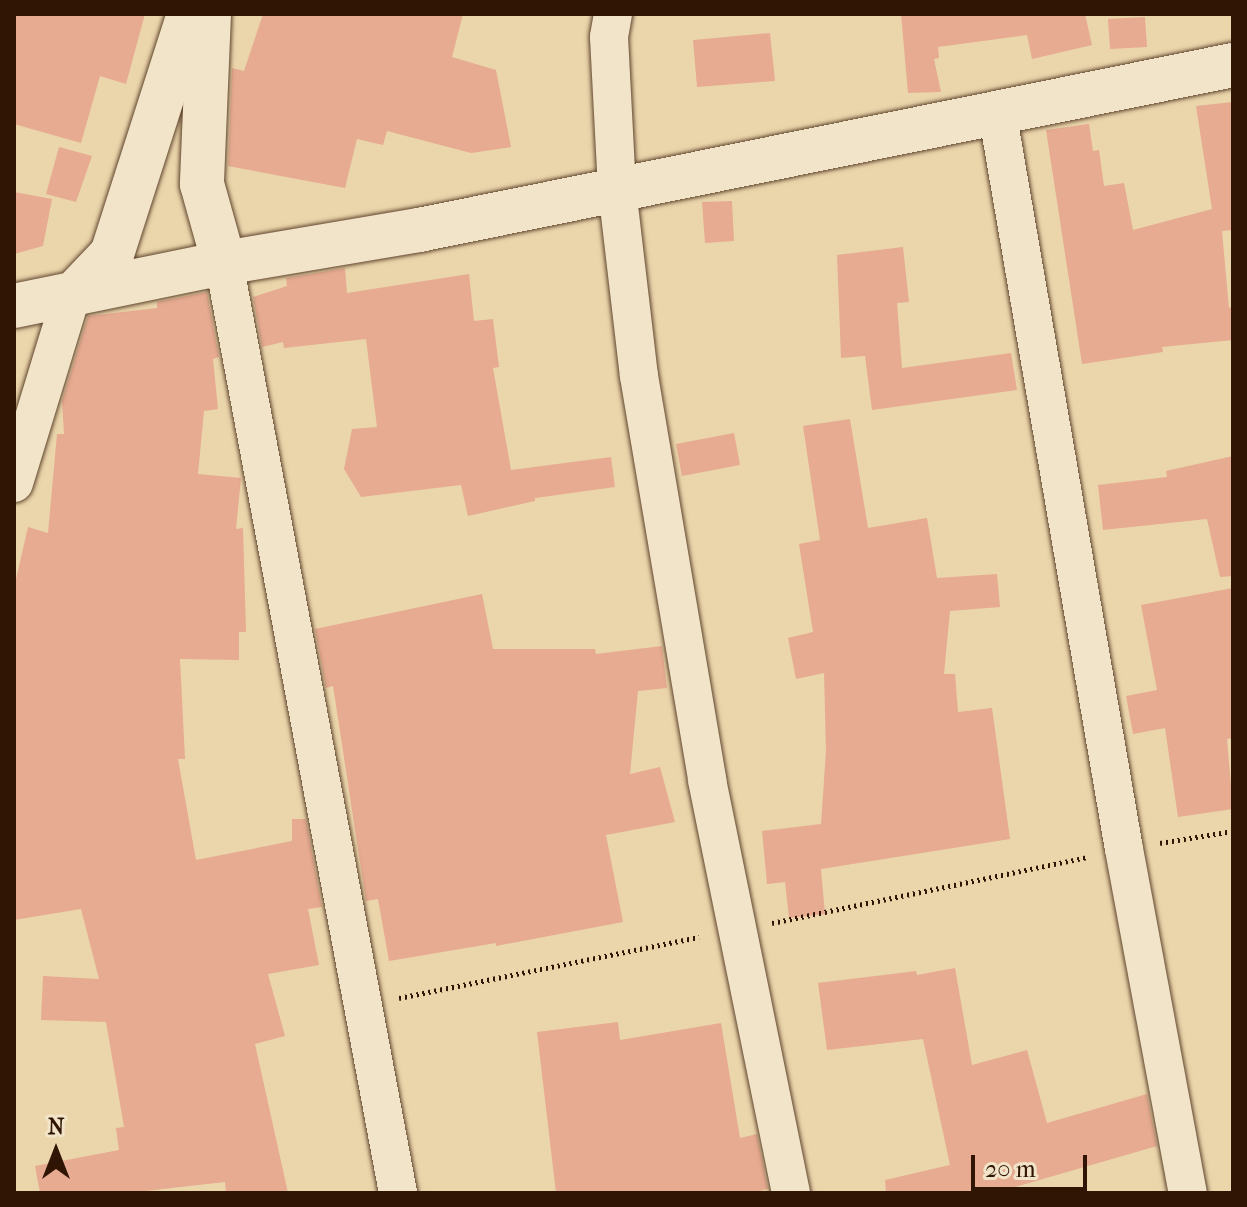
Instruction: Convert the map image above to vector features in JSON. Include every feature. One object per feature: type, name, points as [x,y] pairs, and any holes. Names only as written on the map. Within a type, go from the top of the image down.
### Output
[{"type":"street","points":[[14,483],[71,297],[112,254],[189,14]]},
{"type":"street","points":[[209,14],[202,184],[224,263],[398,1193]]},
{"type":"street","points":[[613,14],[609,37],[617,189],[639,376],[707,780],[791,1193]]},
{"type":"street","points":[[14,306],[71,297],[224,263],[419,230],[1233,65]]},
{"type":"street","points":[[997,111],[1124,849],[1188,1193]]},
{"type":"path","points":[[363,1005],[1124,849],[1233,831]]},
{"type":"building","points":[[14,14],[145,14],[126,84],[100,76],[81,143],[14,124]]},
{"type":"building","points":[[263,14],[463,14],[452,57],[496,70],[511,147],[471,153],[387,131],[383,145],[357,139],[345,188],[228,166],[232,68],[244,71]]},
{"type":"building","points":[[901,14],[1085,14],[1092,45],[1032,59],[1027,35],[938,47],[939,58],[934,59],[941,92],[908,93]]},
{"type":"building","points":[[1145,17],[1147,47],[1110,49],[1108,19]]},
{"type":"building","points":[[770,33],[775,81],[697,87],[693,40]]},
{"type":"building","points":[[1233,102],[1233,230],[1222,231],[1229,308],[1233,307],[1233,340],[1162,347],[1163,352],[1082,364],[1046,130],[1089,124],[1093,151],[1099,150],[1104,186],[1124,183],[1133,230],[1212,209],[1196,106]]},
{"type":"building","points":[[59,147],[92,156],[76,202],[46,194]]},
{"type":"building","points":[[14,192],[52,199],[43,246],[14,254]]},
{"type":"building","points":[[732,201],[734,241],[705,243],[702,202]]},
{"type":"building","points":[[903,247],[909,302],[897,303],[902,368],[1011,353],[1017,390],[872,410],[865,356],[841,358],[837,255]]},
{"type":"building","points":[[345,268],[347,293],[469,274],[474,321],[493,319],[499,367],[493,368],[511,470],[611,457],[615,487],[535,498],[535,501],[468,516],[461,485],[361,497],[344,469],[352,429],[377,427],[366,339],[284,348],[283,342],[262,347],[253,297],[287,286],[286,278]]},
{"type":"building","points":[[207,292],[219,357],[213,359],[218,409],[204,411],[198,474],[241,478],[236,529],[243,528],[246,632],[239,632],[239,660],[180,659],[185,759],[178,759],[196,860],[292,841],[292,819],[306,819],[322,907],[308,909],[319,965],[268,974],[285,1036],[255,1044],[288,1193],[226,1193],[225,1182],[128,1193],[40,1193],[35,1166],[119,1150],[116,1128],[124,1127],[106,1022],[41,1020],[43,976],[99,979],[81,909],[14,920],[14,588],[28,527],[48,533],[57,434],[64,434],[62,401],[88,316],[157,308],[157,302]]},
{"type":"building","points":[[850,419],[868,528],[927,518],[937,578],[997,574],[1000,607],[950,611],[944,674],[955,674],[958,712],[992,708],[1010,839],[821,869],[825,914],[789,918],[785,882],[767,884],[762,831],[821,824],[826,751],[824,673],[796,679],[788,638],[813,632],[799,544],[820,540],[803,426]]},
{"type":"building","points":[[734,433],[740,465],[682,476],[676,444]]},
{"type":"building","points":[[1233,456],[1233,576],[1220,577],[1207,519],[1103,530],[1098,485],[1167,477],[1166,471]]},
{"type":"building","points":[[1233,588],[1233,738],[1227,739],[1233,809],[1178,817],[1165,728],[1133,734],[1126,696],[1157,690],[1141,605]]},
{"type":"building","points":[[482,594],[493,649],[595,649],[596,654],[662,646],[667,688],[638,691],[630,774],[660,767],[675,822],[606,835],[623,922],[496,946],[496,943],[389,961],[378,899],[366,901],[333,686],[326,688],[315,629]]},
{"type":"building","points":[[955,968],[972,1065],[1027,1050],[1047,1123],[1147,1094],[1157,1146],[994,1193],[886,1193],[885,1180],[950,1165],[923,1039],[827,1050],[818,983],[916,971],[917,975]]},
{"type":"building","points":[[618,1022],[620,1040],[721,1023],[740,1138],[757,1134],[768,1189],[750,1193],[556,1193],[537,1032]]}]
